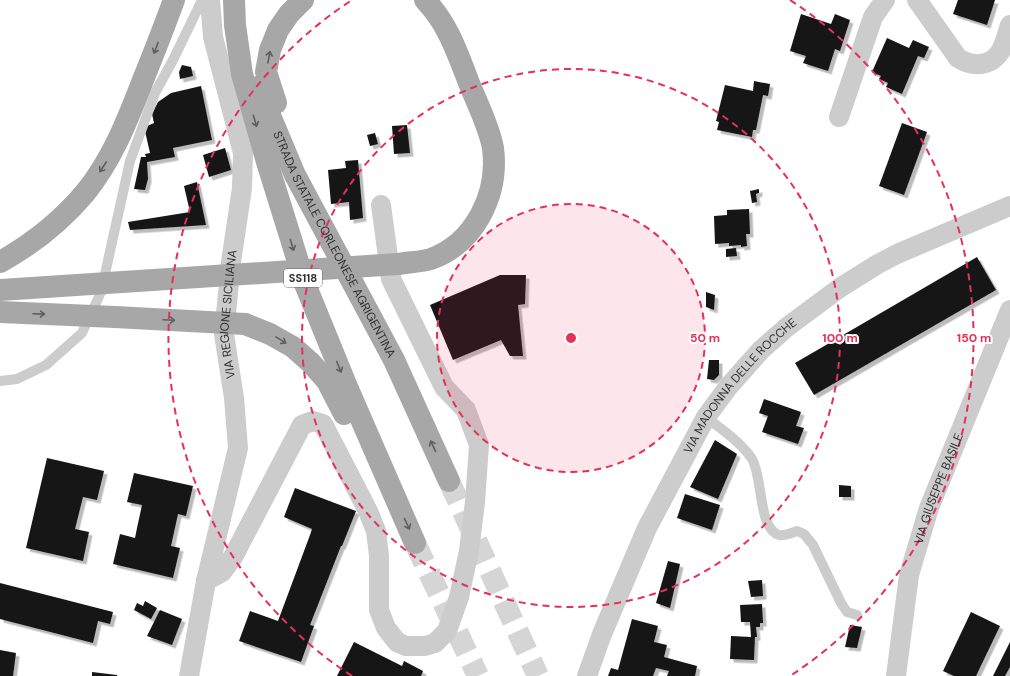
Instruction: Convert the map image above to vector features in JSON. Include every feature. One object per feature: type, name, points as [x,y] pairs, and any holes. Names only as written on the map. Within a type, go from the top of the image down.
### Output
[{"type":"main road","name":"STRADA STATALE CORLEONESE AGRIGENTINA","points":[[234,0],[235,25],[242,74],[266,162],[305,284],[347,387],[415,543]]},
{"type":"main road","name":"STRADA STATALE CORLEONESE AGRIGENTINA","points":[[238,0],[254,74],[295,175],[394,360],[449,481]]},
{"type":"main road","points":[[295,175],[284,129],[266,72],[270,50],[278,30],[289,14],[303,0]]},
{"type":"main road","points":[[0,290],[398,264],[430,259],[446,251],[458,242],[474,226],[483,212],[489,197],[493,169],[493,147],[487,127],[448,32],[435,11],[425,0]]},
{"type":"main road","points":[[0,262],[35,239],[61,218],[85,193],[105,164],[127,122],[172,6]]},
{"type":"main road","points":[[0,312],[245,324],[270,334],[293,347],[312,363],[327,381],[364,457],[398,505]]},
{"type":"street","name":"VIA REGIONE SICILIANA","points":[[189,676],[206,581],[238,448],[234,398],[224,334],[231,262],[242,188],[243,153],[213,38],[210,0]]},
{"type":"street","points":[[839,117],[873,17],[885,0]]},
{"type":"street","points":[[917,0],[958,58],[972,64],[979,65],[987,63],[995,58],[1004,44],[1010,25]]},
{"type":"street","points":[[206,581],[222,572],[233,557],[302,425],[313,421],[318,422],[323,424],[337,449],[368,511],[376,531],[379,556],[379,610],[386,628],[397,642],[406,646],[415,647],[435,643],[447,631],[459,597],[468,551],[475,502],[479,445],[466,410],[444,387],[391,279],[381,205]]},
{"type":"street","name":"VIA MADONNA DELLE ROCCHE","points":[[587,676],[602,634],[647,528],[706,417],[729,386],[761,350],[787,327],[841,287],[878,264],[897,254],[1010,206]]},
{"type":"street","name":"VIA GIUSEPPE BASILE","points":[[896,676],[909,575],[927,516],[1010,310]]},
{"type":"lane","points":[[0,381],[17,379],[46,365],[82,333],[101,292],[130,161],[155,93],[173,60],[198,5],[202,0]]},
{"type":"lane","points":[[706,417],[745,448],[753,460],[758,474],[765,516],[769,528],[778,535],[797,531],[804,534],[813,545],[841,603],[847,612],[857,615]]},
{"type":"building","points":[[958,0],[995,0],[987,25],[953,14]]},
{"type":"building","points":[[801,14],[831,24],[835,14],[850,20],[840,51],[835,49],[828,71],[803,63],[806,56],[790,51]]},
{"type":"building","points":[[887,38],[909,48],[913,40],[929,47],[924,58],[918,56],[902,94],[886,87],[888,83],[879,79],[881,76],[872,72]]},
{"type":"building","points":[[182,65],[191,67],[193,76],[180,79],[179,72]]},
{"type":"building","points":[[754,81],[770,84],[768,96],[763,95],[756,130],[753,130],[752,137],[717,130],[719,122],[716,121],[725,85],[753,91]]},
{"type":"building","points":[[201,86],[212,140],[173,148],[175,157],[147,162],[148,179],[145,190],[134,189],[141,157],[146,157],[145,154],[150,153],[145,131],[147,126],[154,123],[152,114],[158,102],[171,93]]},
{"type":"building","points":[[902,123],[927,132],[904,195],[879,186]]},
{"type":"building","points":[[407,125],[410,153],[394,154],[392,126]]},
{"type":"building","points":[[375,133],[378,144],[370,146],[367,135]]},
{"type":"building","points":[[225,148],[231,170],[209,177],[203,155]]},
{"type":"building","points":[[358,160],[363,218],[350,220],[349,202],[331,204],[328,170],[346,168],[345,161]]},
{"type":"building","points":[[197,182],[206,225],[130,230],[128,222],[190,212],[184,186]]},
{"type":"building","points":[[759,189],[759,193],[756,194],[757,202],[752,203],[750,191]]},
{"type":"building","points":[[749,209],[750,234],[746,234],[747,246],[729,246],[729,243],[715,244],[714,216],[727,215],[727,210]]},
{"type":"building","points":[[736,248],[737,256],[726,257],[726,249]]},
{"type":"building","points":[[977,257],[996,290],[814,395],[795,363]]},
{"type":"building","points":[[500,275],[526,275],[525,304],[518,305],[523,356],[510,356],[501,340],[453,360],[430,305]]},
{"type":"building","points":[[706,292],[715,295],[714,310],[706,307]]},
{"type":"building","points":[[709,360],[719,360],[719,375],[714,380],[707,379]]},
{"type":"building","points":[[764,399],[801,412],[796,426],[804,428],[798,444],[762,432],[768,416],[759,413]]},
{"type":"building","points":[[715,440],[737,454],[718,499],[690,487]]},
{"type":"building","points":[[47,458],[104,471],[97,500],[83,497],[75,529],[89,532],[83,561],[26,548]]},
{"type":"building","points":[[134,473],[193,486],[186,516],[178,514],[171,546],[180,548],[173,578],[113,564],[120,534],[135,538],[142,505],[127,502]]},
{"type":"building","points":[[839,485],[851,486],[851,497],[839,497]]},
{"type":"building","points":[[295,488],[356,511],[310,625],[314,626],[301,662],[239,641],[250,611],[278,621],[310,535],[312,529],[284,517]]},
{"type":"building","points":[[685,494],[720,505],[712,530],[677,518]]},
{"type":"building","points":[[668,561],[680,564],[670,608],[656,603]]},
{"type":"building","points":[[762,580],[763,596],[751,597],[748,581]]},
{"type":"building","points":[[0,583],[113,612],[110,624],[98,621],[93,643],[0,619]]},
{"type":"building","points":[[145,601],[157,608],[151,619],[134,610],[137,603],[143,606]]},
{"type":"building","points":[[762,604],[763,623],[760,623],[760,627],[756,627],[757,637],[755,637],[754,660],[730,659],[731,636],[751,637],[750,622],[741,622],[740,605]]},
{"type":"building","points":[[160,610],[182,619],[172,645],[147,636]]},
{"type":"building","points":[[971,612],[1000,626],[976,676],[954,676],[943,671]]},
{"type":"building","points":[[632,619],[658,626],[654,642],[667,645],[664,657],[697,666],[695,676],[667,676],[669,671],[656,668],[653,676],[608,676],[611,668],[618,670]]},
{"type":"building","points":[[850,625],[862,627],[857,648],[845,647]]},
{"type":"building","points":[[354,642],[402,666],[404,661],[423,671],[421,676],[337,676]]},
{"type":"building","points":[[1010,642],[1010,667],[1005,676],[993,676]]},
{"type":"building","points":[[0,650],[16,653],[13,676],[0,676]]},
{"type":"building","points":[[92,672],[117,675],[117,676],[92,676]]},
{"type":"tunnel","points":[[449,481],[538,676]]},
{"type":"tunnel","points":[[415,543],[478,676]]}]
